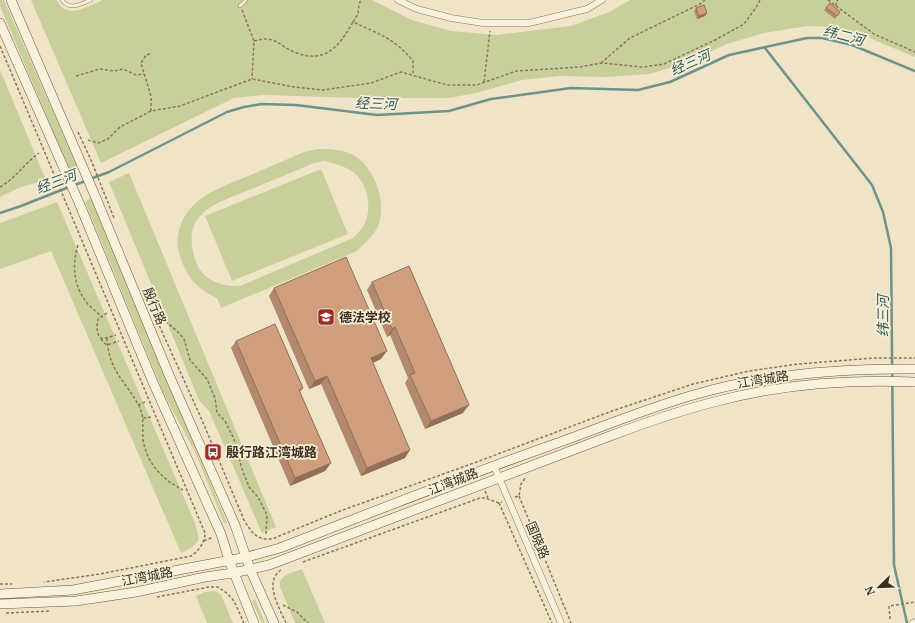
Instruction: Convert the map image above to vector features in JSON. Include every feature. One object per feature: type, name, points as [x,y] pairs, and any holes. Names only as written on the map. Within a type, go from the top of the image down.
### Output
[{"type":"street","name":"殷行路","points":[[11,0],[96,198],[169,375],[235,524],[250,569],[274,623]]},
{"type":"street","points":[[398,0],[417,9],[451,18],[490,23],[529,23],[587,9],[602,0]]},
{"type":"street","points":[[0,23],[80,205],[152,380],[221,534],[233,573],[254,623]]},
{"type":"street","name":"江湾城路","points":[[0,594],[73,590],[247,557],[280,548],[651,408],[720,388],[788,376],[882,368],[910,369]]},
{"type":"street","name":"江湾城路","points":[[0,604],[76,601],[136,592],[205,576],[233,573],[289,558],[655,420],[723,400],[790,388],[835,383],[881,381],[915,382]]},
{"type":"street","name":"国晓路","points":[[494,466],[561,623]]},
{"type":"lane","points":[[62,0],[68,6],[72,6],[91,0]]},
{"type":"lane","points":[[240,6],[246,0]]},
{"type":"path","points":[[254,41],[268,38],[297,53],[313,56],[325,55],[334,48],[347,32],[358,14],[361,0]]},
{"type":"path","points":[[602,62],[630,38],[700,4],[705,0]]},
{"type":"path","points":[[88,140],[98,143],[108,139],[120,127],[151,111],[180,106],[252,79],[294,87],[323,90],[371,82],[401,72],[447,85],[476,85],[516,71],[580,66],[602,62],[643,67],[664,64],[715,40],[744,24],[760,0]]},
{"type":"path","points":[[828,0],[874,34],[915,52]]},
{"type":"path","points":[[836,6],[836,2],[838,0]]},
{"type":"path","points":[[240,6],[254,41],[252,79]]},
{"type":"path","points":[[353,22],[391,40],[402,48],[413,61],[413,75]]},
{"type":"path","points":[[484,82],[490,23]]},
{"type":"path","points":[[0,46],[203,525],[205,536],[197,552],[188,557],[100,574],[43,582]]},
{"type":"path","points":[[150,54],[146,55],[141,64],[151,96],[151,111]]},
{"type":"path","points":[[76,76],[100,69],[114,71],[123,69],[136,75],[144,74]]},
{"type":"path","points":[[0,187],[8,182],[39,153]]},
{"type":"path","points":[[91,160],[115,219]]},
{"type":"path","points":[[78,245],[74,257],[74,266],[78,288],[87,303],[101,316]]},
{"type":"path","points":[[146,296],[202,420],[244,520]]},
{"type":"path","points":[[107,313],[98,319],[97,326],[100,337],[107,345]]},
{"type":"path","points":[[162,318],[184,339],[190,360],[207,379],[215,398],[217,413],[225,421],[234,439],[242,469],[249,487],[258,497],[267,515],[266,535]]},
{"type":"path","points":[[100,337],[103,339],[116,334]]},
{"type":"path","points":[[107,338],[110,359],[115,370],[138,405],[143,418],[143,439],[147,455],[163,478],[183,490]]},
{"type":"path","points":[[107,345],[119,341]]},
{"type":"path","points":[[883,358],[915,358]]},
{"type":"path","points":[[138,405],[145,402]]},
{"type":"path","points":[[143,418],[152,417]]},
{"type":"path","points":[[530,475],[526,477],[521,484],[519,496],[571,623]]},
{"type":"path","points":[[300,563],[480,498],[485,498],[500,503],[519,496]]},
{"type":"path","points":[[500,503],[552,623]]},
{"type":"path","points":[[284,569],[275,576],[273,587],[274,594],[286,623]]},
{"type":"path","points":[[0,584],[14,584]]},
{"type":"path","points":[[234,601],[244,623]]},
{"type":"path","points":[[890,620],[889,606],[915,602]]},
{"type":"path","points":[[283,605],[297,612],[308,623]]},
{"type":"green space","points":[[0,0],[4,0],[77,166],[69,169],[0,6]]},
{"type":"green space","points":[[31,0],[57,0],[66,10],[72,11],[103,0],[372,0],[412,20],[451,31],[496,35],[571,26],[609,12],[630,0],[915,0],[915,57],[860,34],[835,27],[807,26],[764,33],[727,44],[688,62],[650,74],[606,77],[559,76],[522,80],[476,93],[449,98],[358,98],[265,95],[234,98],[101,163]]},
{"type":"green space","points":[[0,70],[46,180],[21,187],[0,197]]},
{"type":"green space","points":[[318,149],[337,150],[351,154],[362,162],[374,179],[381,200],[380,221],[376,230],[357,251],[221,308],[217,298],[198,287],[186,271],[183,264],[178,248],[178,240],[181,224],[186,214],[209,193],[304,152]],"holes":[[[324,161],[343,166],[353,172],[362,182],[365,189],[368,203],[367,217],[365,223],[353,238],[240,286],[221,284],[204,275],[197,264],[192,246],[193,228],[199,217],[204,212],[222,201],[314,163]]]},
{"type":"green space","points":[[321,169],[348,234],[232,281],[205,216]]},
{"type":"green space","points":[[129,173],[276,527],[262,533],[209,411],[199,400],[109,182]]},
{"type":"green space","points":[[91,198],[227,523],[224,523],[196,454],[164,394],[85,202]]},
{"type":"green space","points":[[57,202],[195,523],[199,539],[192,548],[187,551],[181,553],[51,251],[0,269],[0,223]]},
{"type":"green space","points":[[302,569],[325,623],[295,623],[280,587],[280,583],[281,579],[287,575]]},
{"type":"green space","points":[[215,591],[221,595],[233,623],[207,623],[196,596],[205,592]]},
{"type":"green space","points":[[255,599],[265,623],[262,623],[252,601]]},
{"type":"building","points":[[830,3],[840,12],[837,16],[826,8]]},
{"type":"building","points":[[704,5],[707,13],[699,16],[696,8]]},
{"type":"building","points":[[346,257],[387,351],[371,358],[410,450],[367,468],[327,376],[315,381],[274,288]]},
{"type":"building","points":[[409,266],[469,405],[431,421],[410,375],[415,373],[395,327],[392,329],[372,282]]},
{"type":"building","points":[[275,324],[303,388],[299,390],[331,463],[295,478],[236,341]]},
{"type":"waterway","name":"经三河","points":[[90,179],[109,172],[227,112],[262,104],[296,105],[377,115],[449,111],[491,99],[571,88],[638,90],[670,82],[729,55],[807,38],[822,38],[852,45],[915,71]]},
{"type":"waterway","name":"纬三河","points":[[765,48],[872,185],[883,212],[891,248],[894,565],[907,623]]},
{"type":"waterway","name":"经三河","points":[[74,185],[86,181]]},
{"type":"waterway","name":"经三河","points":[[0,213],[69,187]]},
{"type":"place","name":"德法学校","points":[[326,317]]},
{"type":"place","name":"殷行路江湾城路","points":[[213,452]]},
{"type":"water label","name":"纬二河","points":[[844,35]]}]
